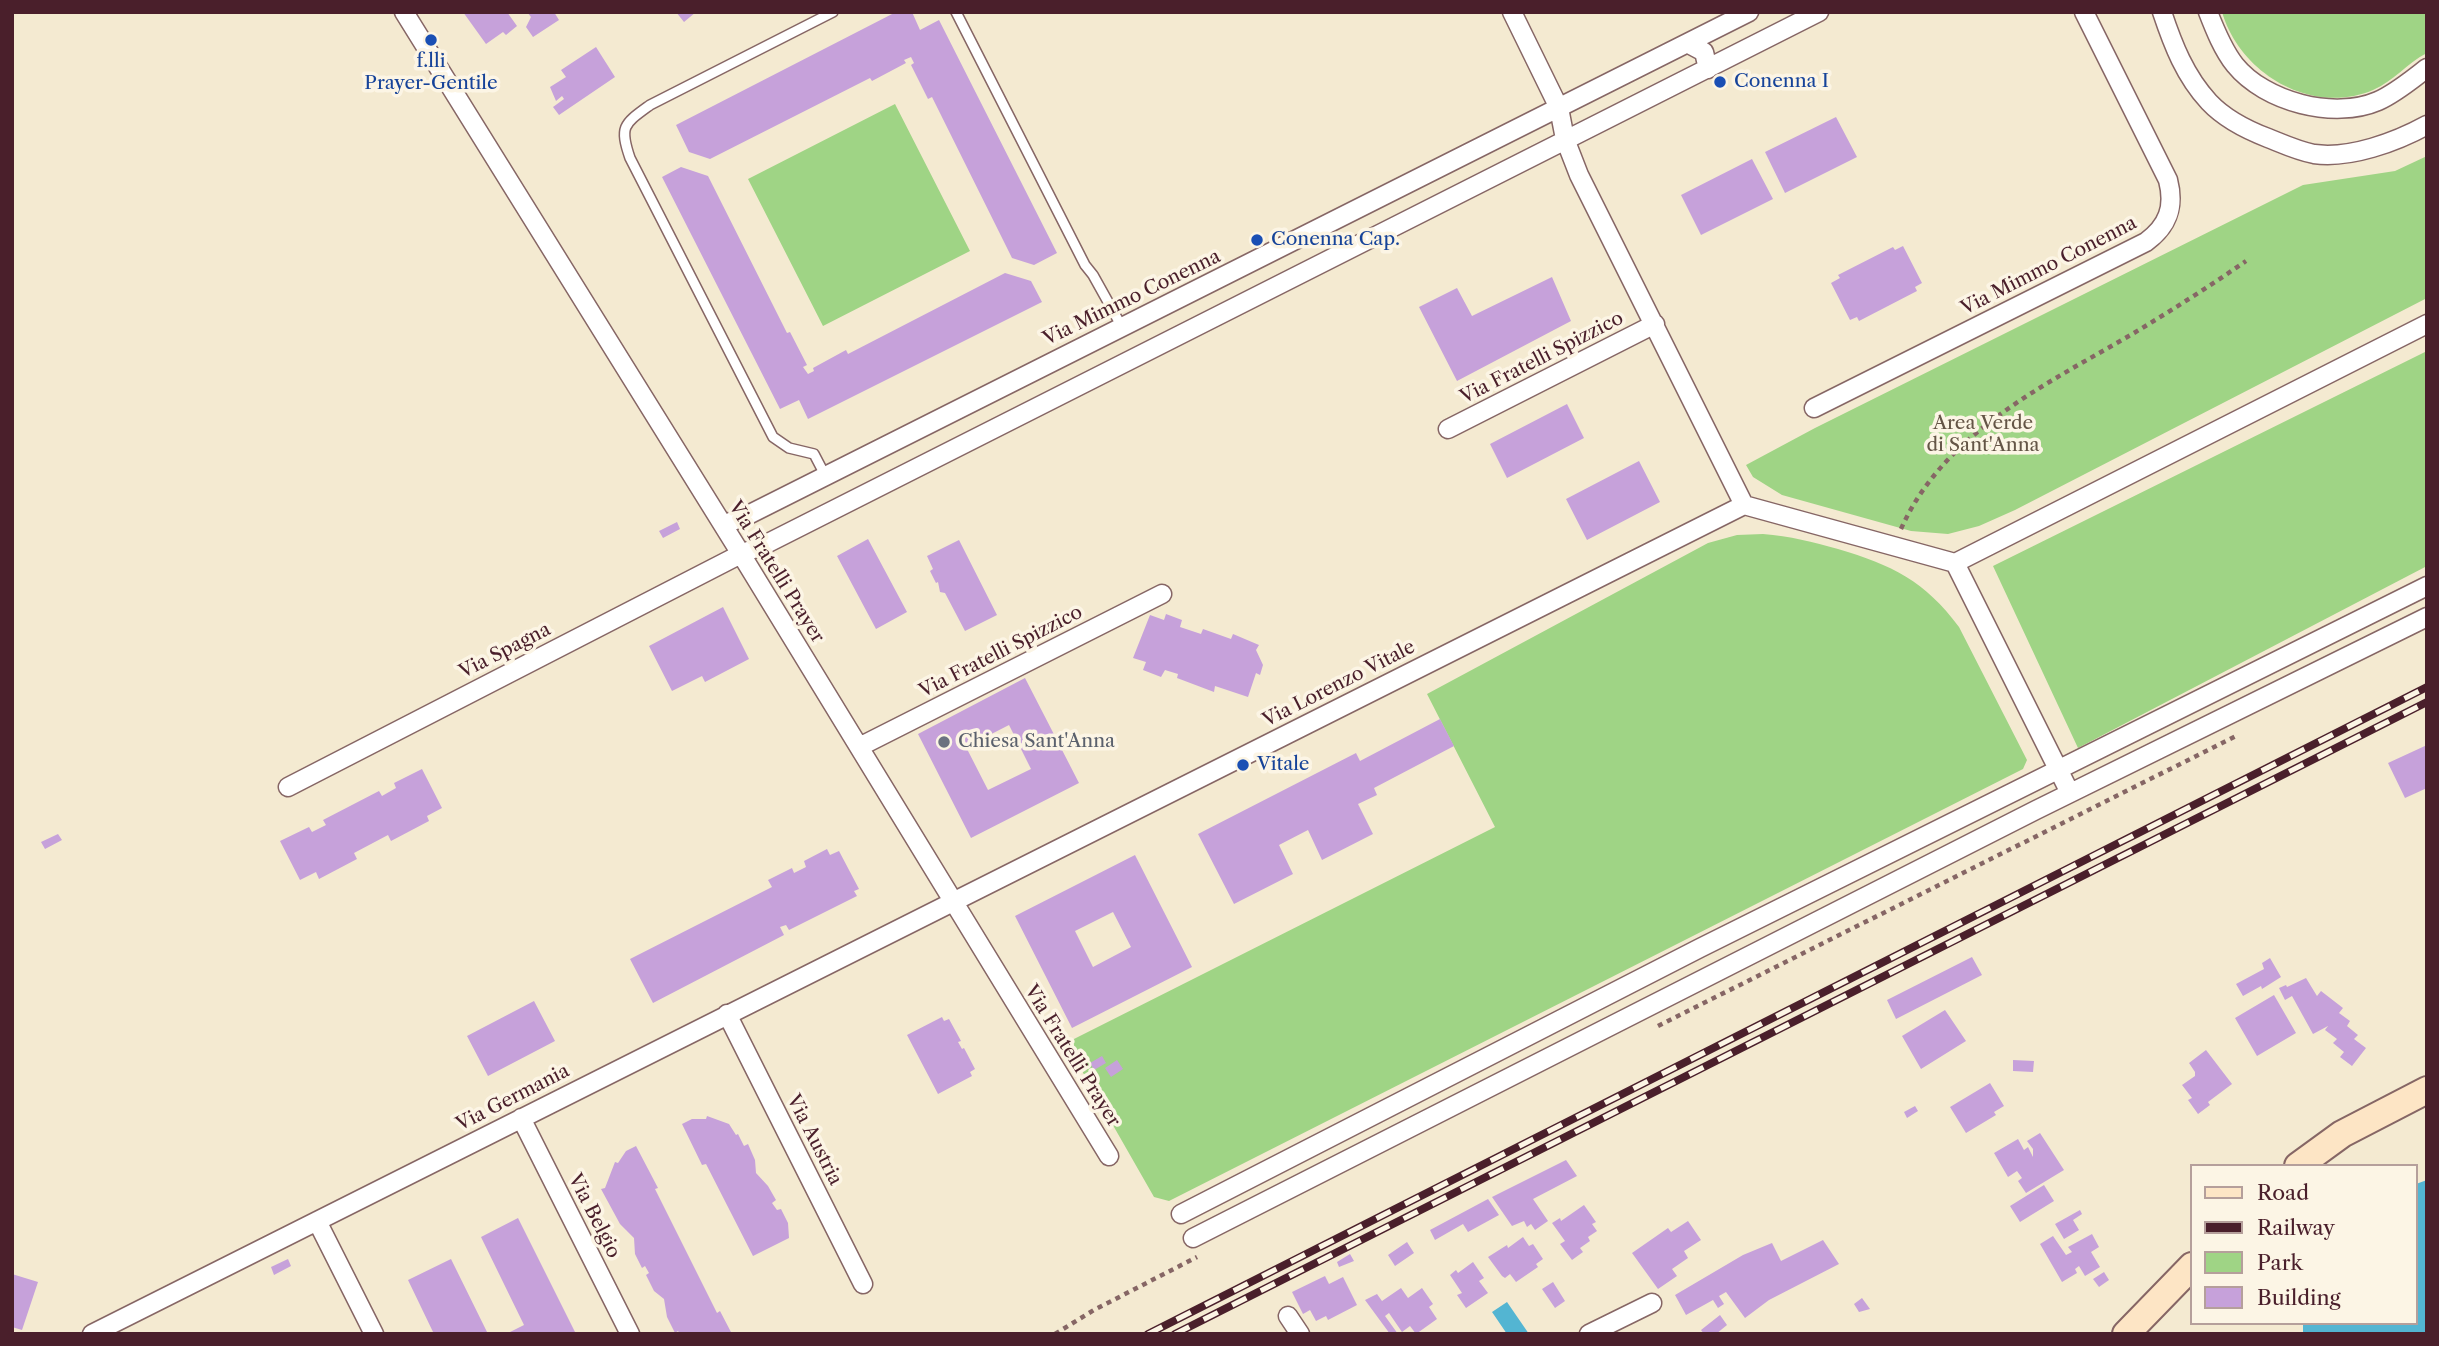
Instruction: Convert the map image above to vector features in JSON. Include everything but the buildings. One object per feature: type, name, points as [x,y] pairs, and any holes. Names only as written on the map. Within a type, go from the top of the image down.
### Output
[{"type":"main road","points":[[2301,1164],[2342,1134],[2427,1090]]},
{"type":"main road","points":[[2126,1334],[2190,1268]]},
{"type":"street","name":"Via Fratelli Prayer","points":[[404,12],[741,554],[1109,1156]]},
{"type":"street","points":[[1511,12],[1559,108],[1565,139],[1579,175],[1744,505],[1955,564],[2427,324]]},
{"type":"street","points":[[741,554],[768,543],[1819,12]]},
{"type":"street","name":"Via Mimmo Conenna","points":[[1814,408],[2146,242],[2165,225],[2171,202],[2168,180],[2084,12]]},
{"type":"street","points":[[2162,12],[2176,51],[2191,79],[2210,103],[2247,130],[2294,149],[2315,154],[2333,154],[2385,145],[2427,125]]},
{"type":"street","points":[[2208,12],[2235,65],[2252,80],[2274,93],[2311,108],[2344,109],[2376,102],[2405,86],[2427,68]]},
{"type":"street","name":"Via Mimmo Conenna","points":[[723,525],[750,514],[1156,311],[1745,13]]},
{"type":"street","name":"Via Mimmo Conenna","points":[[1745,13],[1740,22],[1740,31],[1757,43]]},
{"type":"street","points":[[1687,43],[1704,52],[1708,69]]},
{"type":"street","points":[[1156,311],[1172,338]]},
{"type":"street","name":"Via Fratelli Spizzico","points":[[1448,429],[1655,324]]},
{"type":"street","points":[[1122,327],[1136,356]]},
{"type":"street","name":"Via Lorenzo Vitale","points":[[953,901],[1744,505]]},
{"type":"street","name":"Via Spagna","points":[[288,786],[741,554]]},
{"type":"street","points":[[1955,564],[2070,793]]},
{"type":"street","points":[[1181,1214],[1687,954],[2427,586]]},
{"type":"street","name":"Via Fratelli Spizzico","points":[[859,747],[1162,594]]},
{"type":"street","points":[[1193,1238],[2070,793],[2427,617]]},
{"type":"street","name":"Via Germania","points":[[92,1334],[953,901]]},
{"type":"street","name":"Via Austria","points":[[727,1014],[863,1284]]},
{"type":"street","name":"Via Belgio","points":[[521,1118],[630,1334]]},
{"type":"street","points":[[317,1221],[374,1334]]},
{"type":"street","points":[[1589,1334],[1652,1303]]},
{"type":"street","points":[[1288,1316],[1300,1334]]},
{"type":"lane","points":[[825,475],[814,454],[789,448],[773,437],[630,158],[623,135],[626,124],[650,105],[833,12]]},
{"type":"lane","points":[[956,12],[1085,265],[1122,327]]},
{"type":"path","points":[[1894,546],[1908,514],[1939,470],[1993,418],[2169,312],[2246,261]]},
{"type":"path","points":[[1648,1031],[2241,733]]},
{"type":"path","points":[[1055,1334],[1094,1310],[1202,1255]]},
{"type":"green space","points":[[2222,12],[2427,12],[2427,53],[2373,90],[2350,97],[2326,98],[2281,84],[2262,71],[2245,54],[2231,34]]},
{"type":"green space","points":[[895,104],[970,251],[823,326],[748,179]]},
{"type":"green space","name":"Area Verde di Sant'Anna","points":[[2427,156],[2427,298],[2015,510],[1979,526],[1948,534],[1911,531],[1782,495],[1753,477],[1746,465],[2303,185],[2395,171]]},
{"type":"green space","points":[[2427,351],[2427,566],[2078,748],[1993,566]]},
{"type":"green space","points":[[1763,534],[1810,542],[1875,561],[1920,586],[1959,627],[2027,760],[2023,769],[1169,1201],[1154,1197],[1066,1043],[1495,827],[1427,694],[1708,543],[1737,535]]},
{"type":"water","points":[[2427,1180],[2427,1334],[2303,1334],[2303,1325],[2418,1325],[2418,1183]]},
{"type":"water","points":[[1507,1302],[1529,1334],[1507,1334],[1492,1312]]},
{"type":"railway","points":[[1148,1334],[2427,687]]},
{"type":"railway","points":[[1175,1334],[2427,702]]},
{"type":"place","name":"f.lli Prayer-Gentile","points":[[431,40]]},
{"type":"place","name":"Conenna I","points":[[1720,82]]},
{"type":"place","name":"Conenna Cap.","points":[[1257,240]]},
{"type":"place","name":"Chiesa Sant'Anna","points":[[944,742]]},
{"type":"place","name":"Vitale","points":[[1243,765]]}]
